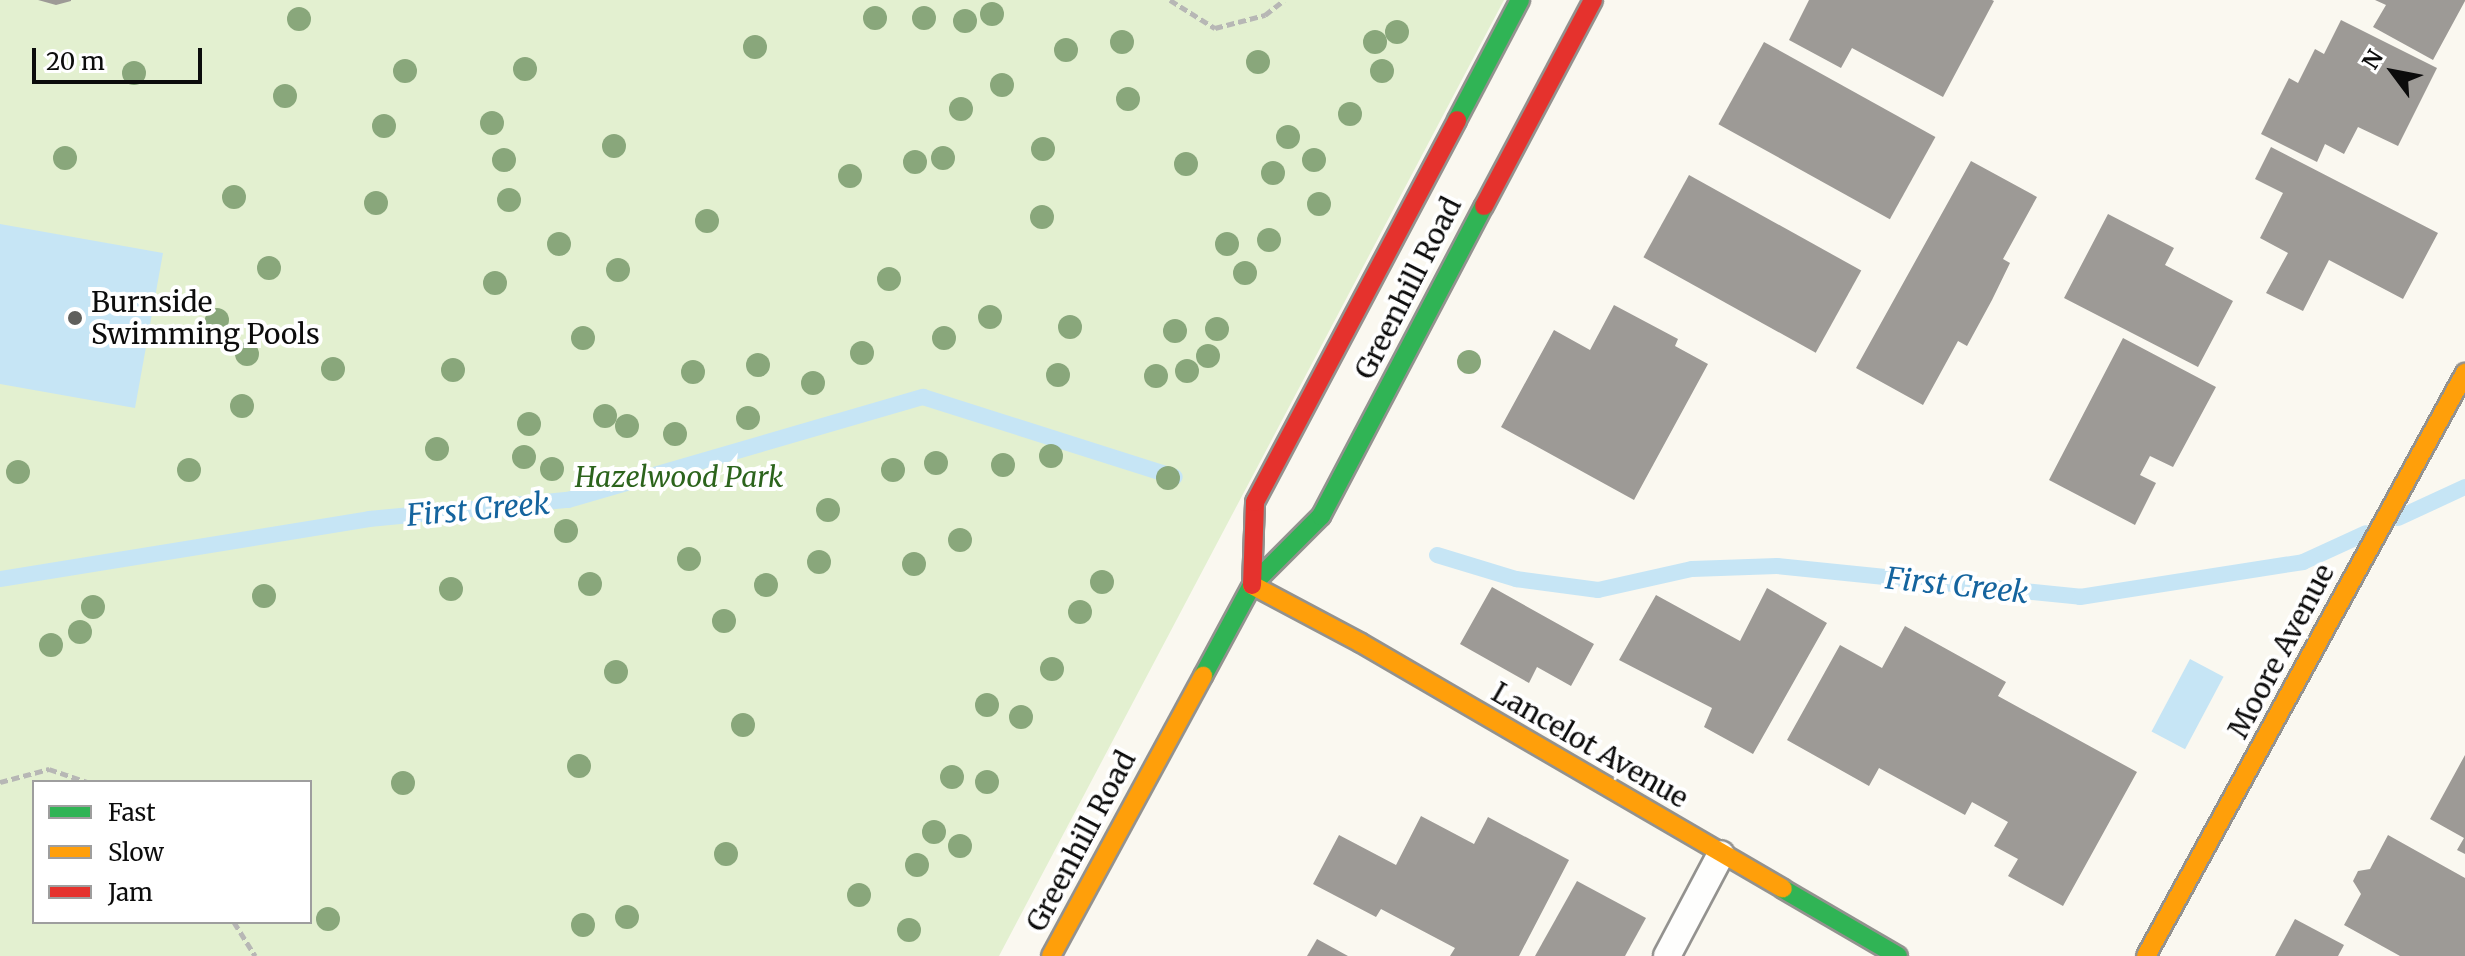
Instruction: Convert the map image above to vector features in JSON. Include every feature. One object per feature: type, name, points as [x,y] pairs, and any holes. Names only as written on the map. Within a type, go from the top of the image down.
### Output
[{"type":"main road","name":"Greenhill Road","points":[[1252,585],[1255,502],[1520,0]]},
{"type":"main road","name":"Greenhill Road","points":[[1051,956],[1252,585],[1321,516],[1593,0]]},
{"type":"main road","name":"Moore Avenue","points":[[2146,956],[2465,373]]},
{"type":"main road","name":"Lancelot Avenue","points":[[1252,585],[1361,643],[1898,956]]},
{"type":"lane","points":[[1667,956],[1721,854]]},
{"type":"path","points":[[1170,0],[1215,28],[1265,15],[1284,0]]},
{"type":"path","points":[[0,782],[49,769],[81,780]]},
{"type":"path","points":[[235,924],[255,956]]},
{"type":"green space","name":"Hazelwood Park","points":[[0,0],[1504,0],[999,956],[0,956]]},
{"type":"water","name":"Burnside Swimming Pools","points":[[0,224],[163,253],[135,408],[0,384]]},
{"type":"water","points":[[2190,659],[2224,677],[2185,749],[2152,731]]},
{"type":"building","points":[[38,0],[71,0],[71,1],[56,5]]},
{"type":"building","points":[[1809,0],[1994,1],[1943,97],[1852,48],[1841,68],[1789,40]]},
{"type":"building","points":[[2375,0],[2465,1],[2433,60],[2373,27],[2386,5]]},
{"type":"building","points":[[2341,20],[2437,68],[2398,146],[2358,127],[2344,154],[2325,144],[2317,162],[2261,134],[2289,78],[2298,83],[2315,49],[2324,54]]},
{"type":"building","points":[[1764,42],[1935,137],[1890,219],[1718,124]]},
{"type":"building","points":[[2271,147],[2438,233],[2403,299],[2329,260],[2303,311],[2266,293],[2288,253],[2260,238],[2283,193],[2255,179]]},
{"type":"building","points":[[1971,161],[2037,197],[2003,259],[2010,263],[1967,346],[1958,341],[1923,405],[1856,368]]},
{"type":"building","points":[[1689,175],[1861,271],[1816,353],[1643,257]]},
{"type":"building","points":[[2108,214],[2174,248],[2165,265],[2233,301],[2198,367],[2064,298]]},
{"type":"building","points":[[1614,305],[1678,339],[1675,346],[1708,364],[1634,500],[1501,427],[1554,330],[1590,350]]},
{"type":"building","points":[[2123,338],[2216,387],[2173,467],[2150,456],[2140,475],[2156,483],[2135,525],[2049,480]]},
{"type":"building","points":[[1492,587],[1594,644],[1571,686],[1537,667],[1529,683],[1460,644]]},
{"type":"building","points":[[1767,588],[1827,623],[1753,754],[1704,727],[1712,708],[1619,660],[1656,595],[1740,641]]},
{"type":"building","points":[[1905,626],[2006,682],[1998,696],[2137,772],[2063,906],[2008,876],[2018,859],[1994,846],[2008,822],[1972,802],[1965,815],[1879,768],[1869,786],[1787,740],[1840,645],[1882,668]]},
{"type":"building","points":[[2465,755],[2465,854],[2457,850],[2464,838],[2430,819]]},
{"type":"building","points":[[1421,816],[1474,844],[1488,817],[1569,860],[1519,956],[1450,956],[1455,948],[1381,909],[1376,917],[1313,884],[1339,835],[1396,865]]},
{"type":"building","points":[[2388,835],[2465,878],[2465,956],[2400,956],[2344,925],[2361,894],[2353,881],[2358,871],[2370,869]]},
{"type":"building","points":[[1577,881],[1646,918],[1625,956],[1535,956]]},
{"type":"building","points":[[2295,919],[2344,945],[2338,956],[2275,956]]},
{"type":"building","points":[[1317,939],[1348,956],[1307,956]]},
{"type":"waterway","name":"First Creek","points":[[0,579],[369,519],[568,500],[923,397],[1175,477]]},
{"type":"waterway","name":"First Creek","points":[[2398,518],[2465,487]]},
{"type":"waterway","name":"First Creek","points":[[1437,555],[1516,579],[1598,590],[1692,569],[1777,566],[2080,597],[2303,562],[2366,533]]},
{"type":"traffic: fast","points":[[1457,120],[1520,0]]},
{"type":"traffic: fast","points":[[1203,676],[1252,585],[1321,516],[1484,206]]},
{"type":"traffic: fast","points":[[1783,889],[1898,956]]},
{"type":"traffic: slow","points":[[2146,956],[2465,373]]},
{"type":"traffic: slow","points":[[1252,585],[1361,643],[1783,889]]},
{"type":"traffic: slow","points":[[1051,956],[1203,676]]},
{"type":"traffic: jam","points":[[1484,206],[1593,0]]},
{"type":"traffic: jam","points":[[1252,585],[1255,502],[1457,120]]},
{"type":"place","name":"Burnside Swimming Pools","points":[[75,318]]}]
